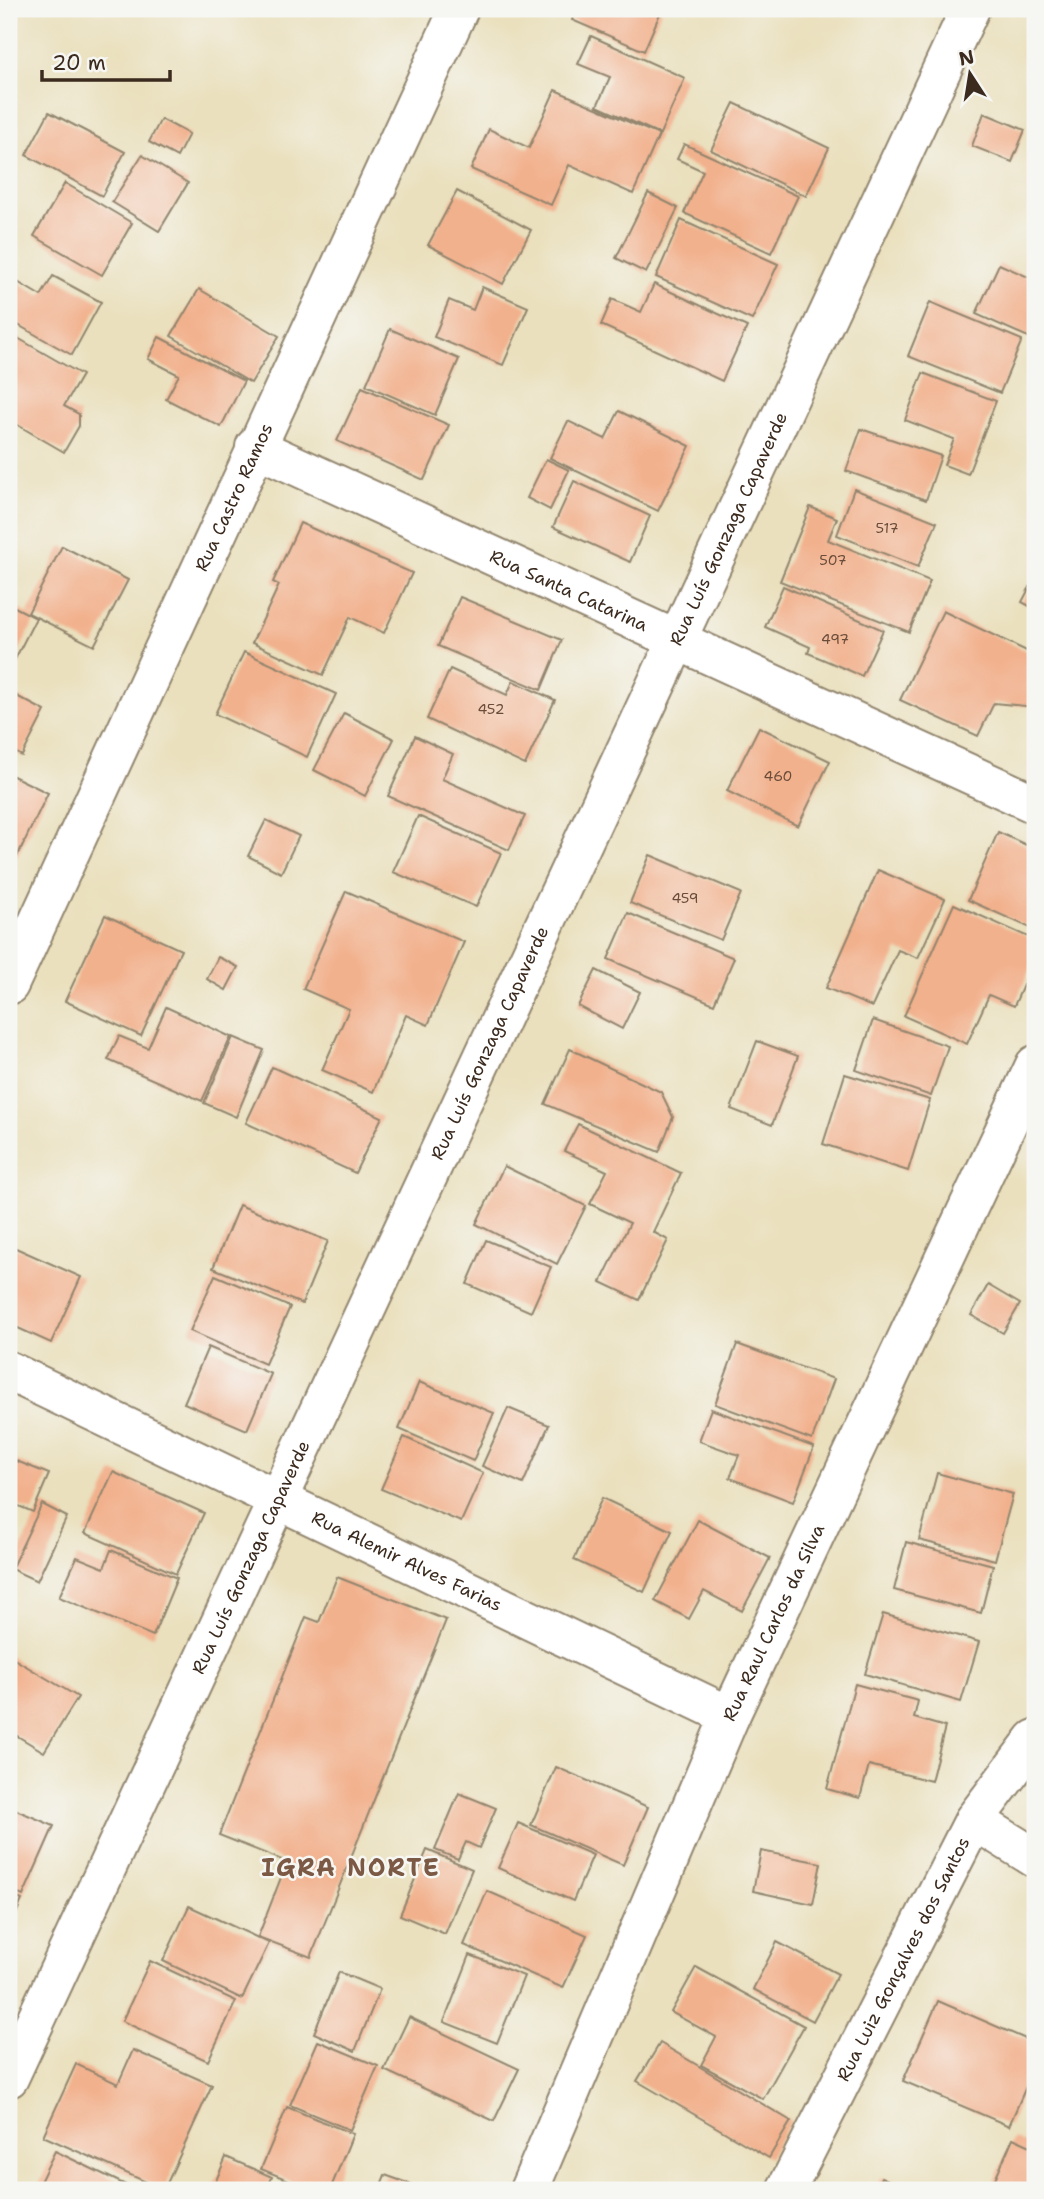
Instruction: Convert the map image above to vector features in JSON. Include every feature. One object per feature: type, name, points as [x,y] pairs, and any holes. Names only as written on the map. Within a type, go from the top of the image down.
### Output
[{"type":"street","name":"Rua Castro Ramos","points":[[9,985],[459,9]]},
{"type":"street","name":"Rua Luís Gonzaga Capaverde","points":[[9,2078],[24,2005],[278,1499],[970,9]]},
{"type":"street","name":"Rua Santa Catarina","points":[[255,447],[1035,804]]},
{"type":"street","name":"Rua Raul Carlos da Silva","points":[[529,2190],[730,1716],[1035,1065]]},
{"type":"street","name":"Rua Alemir Alves Farias","points":[[9,1371],[730,1716]]},
{"type":"street","name":"Rua Luiz Gonçalves dos Santos","points":[[786,2190],[974,1820],[1035,1739]]},
{"type":"street","points":[[974,1820],[1035,1858]]},
{"type":"building","points":[[577,9],[662,9],[644,51],[572,20]]},
{"type":"building","points":[[591,36],[685,78],[660,134],[597,106],[610,77],[578,64]]},
{"type":"building","points":[[555,90],[659,135],[633,194],[569,165],[551,205],[471,169],[489,129],[529,148]]},
{"type":"building","points":[[734,103],[829,148],[806,196],[711,150]]},
{"type":"building","points":[[49,112],[125,152],[102,196],[26,155]]},
{"type":"building","points":[[984,113],[1025,130],[1012,162],[972,146]]},
{"type":"building","points":[[161,119],[189,134],[177,157],[149,142]]},
{"type":"building","points":[[684,144],[798,196],[771,253],[684,213],[703,171],[677,159]]},
{"type":"building","points":[[142,155],[188,183],[159,231],[112,202]]},
{"type":"building","points":[[65,183],[132,223],[102,275],[34,236]]},
{"type":"building","points":[[457,191],[531,230],[503,284],[428,245]]},
{"type":"building","points":[[648,193],[678,208],[646,273],[616,258]]},
{"type":"building","points":[[681,220],[778,264],[752,320],[656,277]]},
{"type":"building","points":[[999,264],[1035,280],[1035,340],[976,314]]},
{"type":"building","points":[[53,276],[101,302],[72,355],[9,320],[9,277],[41,296]]},
{"type":"building","points":[[654,284],[747,327],[722,381],[601,325],[612,299],[641,312]]},
{"type":"building","points":[[482,287],[528,307],[503,365],[434,337],[449,300],[473,310]]},
{"type":"building","points":[[199,289],[279,336],[251,383],[171,336]]},
{"type":"building","points":[[930,302],[1022,340],[1000,393],[908,356]]},
{"type":"building","points":[[390,329],[459,359],[435,415],[366,385]]},
{"type":"building","points":[[9,333],[82,375],[64,406],[79,414],[79,426],[64,452],[9,420]]},
{"type":"building","points":[[159,337],[244,381],[221,427],[166,399],[179,375],[148,359]]},
{"type":"building","points":[[923,373],[996,401],[968,474],[944,465],[954,439],[905,420]]},
{"type":"building","points":[[362,387],[449,425],[424,480],[337,441]]},
{"type":"building","points":[[619,411],[690,446],[658,511],[550,458],[568,421],[605,439]]},
{"type":"building","points":[[861,429],[941,456],[926,500],[846,471]]},
{"type":"building","points":[[546,459],[569,470],[550,510],[527,498]]},
{"type":"building","points":[[574,481],[650,516],[630,562],[553,527]]},
{"type":"building","points":[[854,489],[937,522],[918,567],[837,535]]},
{"type":"building","points":[[810,507],[837,518],[828,540],[930,581],[909,632],[780,581]]},
{"type":"building","points":[[300,523],[412,573],[384,633],[350,617],[323,675],[252,643],[279,585],[273,582]]},
{"type":"building","points":[[62,546],[128,580],[94,646],[28,613]]},
{"type":"building","points":[[1035,577],[1035,609],[1022,602]]},
{"type":"building","points":[[783,586],[883,630],[862,676],[808,653],[810,647],[765,627]]},
{"type":"building","points":[[460,597],[562,640],[541,690],[438,646]]},
{"type":"building","points":[[9,604],[36,618],[9,671]]},
{"type":"building","points":[[943,611],[1035,655],[1035,707],[994,703],[978,736],[900,700]]},
{"type":"building","points":[[244,652],[336,694],[307,757],[215,714]]},
{"type":"building","points":[[450,669],[507,695],[513,681],[555,700],[525,765],[427,719]]},
{"type":"building","points":[[9,692],[45,711],[22,756],[9,749]]},
{"type":"building","points":[[344,713],[394,739],[365,796],[314,770]]},
{"type":"building","points":[[759,727],[830,761],[798,826],[727,791]]},
{"type":"building","points":[[415,736],[453,754],[442,779],[525,816],[509,850],[388,796]]},
{"type":"building","points":[[9,774],[48,793],[15,861],[9,858]]},
{"type":"building","points":[[418,816],[501,853],[476,907],[393,872]]},
{"type":"building","points":[[266,820],[299,836],[281,873],[248,856]]},
{"type":"building","points":[[998,832],[1035,849],[1035,930],[968,900]]},
{"type":"building","points":[[650,855],[741,893],[721,940],[630,903]]},
{"type":"building","points":[[878,870],[945,899],[918,958],[898,950],[872,1007],[826,988]]},
{"type":"building","points":[[346,891],[464,942],[428,1025],[406,1015],[373,1092],[322,1070],[349,1009],[303,989]]},
{"type":"building","points":[[954,904],[1035,940],[1035,958],[1014,1006],[989,995],[967,1044],[904,1016]]},
{"type":"building","points":[[628,913],[734,958],[714,1004],[608,959]]},
{"type":"building","points":[[105,915],[181,950],[141,1036],[65,1001]]},
{"type":"building","points":[[218,957],[238,967],[226,990],[207,979]]},
{"type":"building","points":[[596,970],[640,992],[622,1029],[578,1006]]},
{"type":"building","points":[[166,1007],[231,1037],[202,1101],[108,1060],[119,1036],[148,1048]]},
{"type":"building","points":[[873,1020],[948,1046],[931,1096],[856,1070]]},
{"type":"building","points":[[233,1037],[264,1050],[236,1117],[204,1103]]},
{"type":"building","points":[[757,1041],[798,1056],[772,1125],[731,1109]]},
{"type":"building","points":[[570,1049],[661,1092],[673,1117],[659,1152],[545,1104]]},
{"type":"building","points":[[272,1067],[382,1117],[355,1173],[246,1123]]},
{"type":"building","points":[[845,1074],[930,1100],[908,1171],[823,1144]]},
{"type":"building","points":[[578,1124],[681,1173],[653,1232],[668,1240],[639,1300],[601,1282],[630,1223],[590,1204],[607,1171],[564,1151]]},
{"type":"building","points":[[504,1166],[586,1206],[557,1264],[476,1224]]},
{"type":"building","points":[[239,1205],[328,1241],[302,1304],[213,1268]]},
{"type":"building","points":[[486,1240],[551,1267],[531,1312],[467,1284]]},
{"type":"building","points":[[9,1245],[81,1277],[51,1343],[9,1324]]},
{"type":"building","points":[[215,1275],[290,1307],[265,1364],[190,1331]]},
{"type":"building","points":[[988,1285],[1020,1304],[1003,1333],[971,1315]]},
{"type":"building","points":[[737,1344],[834,1379],[812,1440],[715,1404]]},
{"type":"building","points":[[208,1347],[271,1374],[247,1430],[184,1403]]},
{"type":"building","points":[[419,1382],[494,1413],[473,1461],[399,1429]]},
{"type":"building","points":[[508,1408],[549,1425],[523,1484],[482,1466]]},
{"type":"building","points":[[711,1409],[814,1447],[793,1502],[730,1478],[739,1455],[699,1441]]},
{"type":"building","points":[[404,1437],[483,1473],[461,1522],[381,1489]]},
{"type":"building","points":[[9,1458],[49,1474],[33,1512],[9,1502]]},
{"type":"building","points":[[113,1472],[204,1513],[176,1574],[85,1533]]},
{"type":"building","points":[[937,1473],[1013,1494],[995,1560],[919,1540]]},
{"type":"building","points":[[602,1498],[672,1531],[644,1592],[574,1560]]},
{"type":"building","points":[[42,1504],[67,1517],[37,1581],[11,1569]]},
{"type":"building","points":[[698,1520],[770,1558],[742,1611],[704,1591],[689,1619],[655,1601]]},
{"type":"building","points":[[906,1542],[993,1565],[981,1613],[894,1590]]},
{"type":"building","points":[[111,1550],[177,1578],[153,1636],[59,1597],[77,1557],[104,1568]]},
{"type":"building","points":[[337,1577],[446,1620],[311,1957],[258,1937],[287,1862],[219,1835],[306,1617],[319,1622]]},
{"type":"building","points":[[883,1614],[979,1642],[961,1702],[865,1674]]},
{"type":"building","points":[[9,1656],[78,1697],[44,1752],[9,1731]]},
{"type":"building","points":[[855,1684],[918,1701],[914,1718],[945,1727],[931,1781],[869,1765],[860,1798],[827,1789]]},
{"type":"building","points":[[556,1767],[648,1807],[623,1865],[531,1825]]},
{"type":"building","points":[[459,1793],[496,1808],[479,1848],[466,1842],[458,1859],[435,1850]]},
{"type":"building","points":[[9,1807],[54,1826],[23,1896],[9,1890]]},
{"type":"building","points":[[518,1823],[593,1855],[573,1901],[498,1868]]},
{"type":"building","points":[[427,1850],[472,1869],[445,1934],[400,1915]]},
{"type":"building","points":[[761,1851],[821,1863],[813,1904],[753,1891]]},
{"type":"building","points":[[487,1891],[587,1935],[563,1988],[464,1945]]},
{"type":"building","points":[[9,1894],[22,1900],[9,1930]]},
{"type":"building","points":[[189,1906],[269,1943],[242,1999],[163,1961]]},
{"type":"building","points":[[777,1942],[838,1974],[813,2021],[753,1989]]},
{"type":"building","points":[[470,1955],[524,1976],[497,2043],[444,2022]]},
{"type":"building","points":[[150,1961],[236,2001],[208,2061],[122,2021]]},
{"type":"building","points":[[696,1967],[804,2026],[763,2099],[701,2065],[716,2037],[671,2012]]},
{"type":"building","points":[[339,1972],[380,1989],[355,2051],[314,2033]]},
{"type":"building","points":[[938,2001],[1035,2043],[1035,2066],[1009,2126],[903,2081]]},
{"type":"building","points":[[409,2017],[519,2069],[494,2121],[384,2070]]},
{"type":"building","points":[[318,2041],[378,2066],[350,2130],[290,2105]]},
{"type":"building","points":[[660,2043],[791,2121],[769,2158],[637,2081]]},
{"type":"building","points":[[133,2050],[212,2085],[164,2190],[43,2136],[76,2064],[118,2084]]},
{"type":"building","points":[[287,2107],[353,2134],[330,2190],[313,2190],[261,2169]]},
{"type":"building","points":[[1013,2138],[1035,2148],[1035,2190],[990,2190]]},
{"type":"building","points":[[55,2151],[136,2190],[36,2190]]},
{"type":"building","points":[[226,2157],[272,2177],[267,2190],[212,2190]]},
{"type":"building","points":[[385,2175],[427,2190],[379,2190]]},
{"type":"building","points":[[881,2177],[910,2190],[875,2190]]},
{"type":"district","name":"IGRA NORTE","points":[[351,1868]]}]
